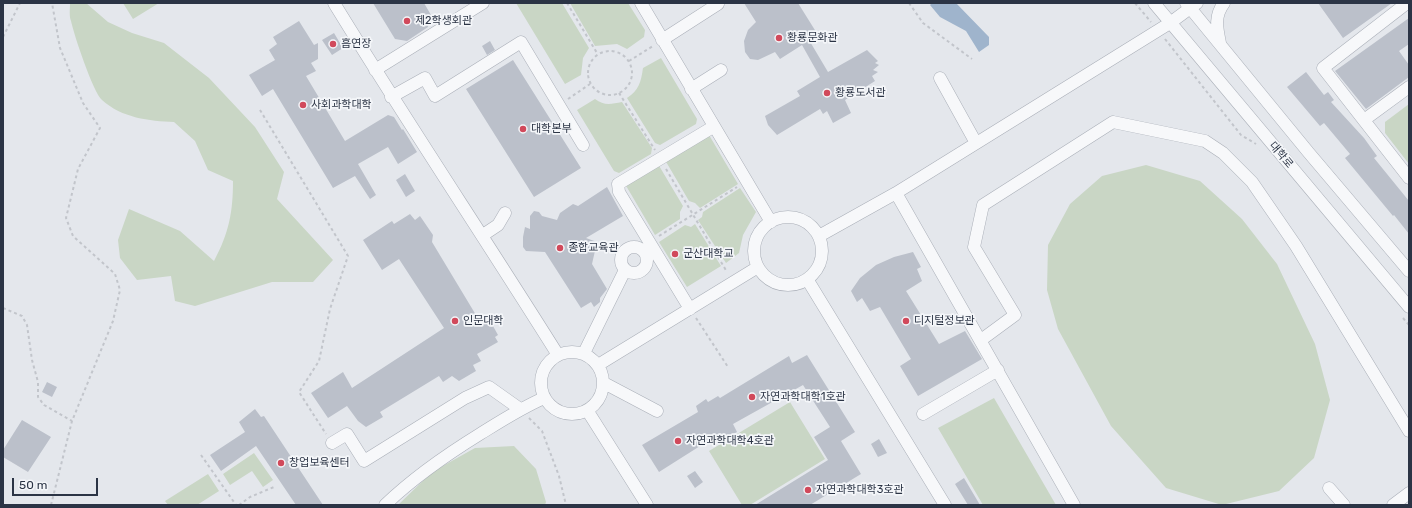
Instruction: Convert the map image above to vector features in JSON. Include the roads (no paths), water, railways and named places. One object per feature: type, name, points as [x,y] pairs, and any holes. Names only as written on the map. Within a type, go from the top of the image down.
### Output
[{"type":"street","points":[[334,3],[392,97],[483,235],[558,355]]},
{"type":"street","points":[[375,70],[483,3]]},
{"type":"street","points":[[640,3],[771,222]]},
{"type":"street","name":"대학로","points":[[1154,3],[1409,307]]},
{"type":"street","points":[[1220,44],[1216,22],[1220,8],[1224,3]]},
{"type":"street","points":[[1407,3],[1323,68],[1409,178]]},
{"type":"street","points":[[662,40],[718,4]]},
{"type":"street","points":[[819,236],[896,193],[1170,23],[1191,5]]},
{"type":"street","name":"대학로","points":[[1191,5],[1220,44],[1409,271]]},
{"type":"street","points":[[392,97],[425,78],[435,96],[521,42],[583,145]]},
{"type":"street","points":[[691,89],[722,70]]},
{"type":"street","points":[[940,78],[976,143]]},
{"type":"street","points":[[1364,120],[1409,87]]},
{"type":"street","points":[[981,340],[1015,315],[974,247],[983,205],[1114,122],[1205,141],[1222,154],[1252,182],[1296,246],[1409,431]]},
{"type":"street","points":[[690,309],[619,192],[618,184],[713,127]]},
{"type":"street","points":[[896,193],[1074,505]]},
{"type":"street","points":[[483,235],[498,225],[506,213]]},
{"type":"street","points":[[782,218],[793,218],[803,221],[812,227],[819,236],[822,255],[814,273],[807,279],[796,284],[785,285],[774,282],[765,276],[758,267],[755,258],[757,237],[771,222],[782,218]]},
{"type":"street","points":[[598,365],[758,267]]},
{"type":"street","points":[[584,354],[625,270]]},
{"type":"street","points":[[807,279],[945,505]]},
{"type":"street","points":[[566,352],[584,354],[598,365],[604,383],[602,393],[597,402],[588,410],[570,414],[560,412],[551,406],[544,398],[541,388],[541,378],[544,369],[550,360],[566,352]]},
{"type":"street","points":[[923,414],[998,370]]},
{"type":"street","points":[[604,383],[657,411]]},
{"type":"street","points":[[332,443],[347,434],[364,461],[465,398],[489,387],[520,409]]},
{"type":"street","points":[[385,505],[409,482],[450,453],[520,409],[544,398]]},
{"type":"street","points":[[588,410],[647,505]]},
{"type":"street","points":[[1329,488],[1344,505]]},
{"type":"street","points":[[1393,505],[1409,493]]},
{"type":"water","points":[[932,3],[956,3],[989,37],[989,45],[979,52],[966,31],[940,17],[930,5]]},
{"type":"place","name":"제2학생회관","points":[[407,21]]},
{"type":"place","name":"황룡문화관","points":[[779,38]]},
{"type":"place","name":"흡연장","points":[[333,44]]},
{"type":"place","name":"황룡도서관","points":[[827,93]]},
{"type":"place","name":"사회과학대학","points":[[303,105]]},
{"type":"place","name":"대학본부","points":[[523,129]]},
{"type":"place","name":"종합교육관","points":[[560,248]]},
{"type":"place","name":"군산대학교","points":[[675,254]]},
{"type":"place","name":"인문대학","points":[[455,321]]},
{"type":"place","name":"디지털정보관","points":[[906,321]]},
{"type":"place","name":"자연과학대학1호관","points":[[752,397]]},
{"type":"place","name":"자연과학대학4호관","points":[[678,441]]},
{"type":"place","name":"창업보육센터","points":[[281,463]]},
{"type":"place","name":"자연과학대학3호관","points":[[808,490]]}]
